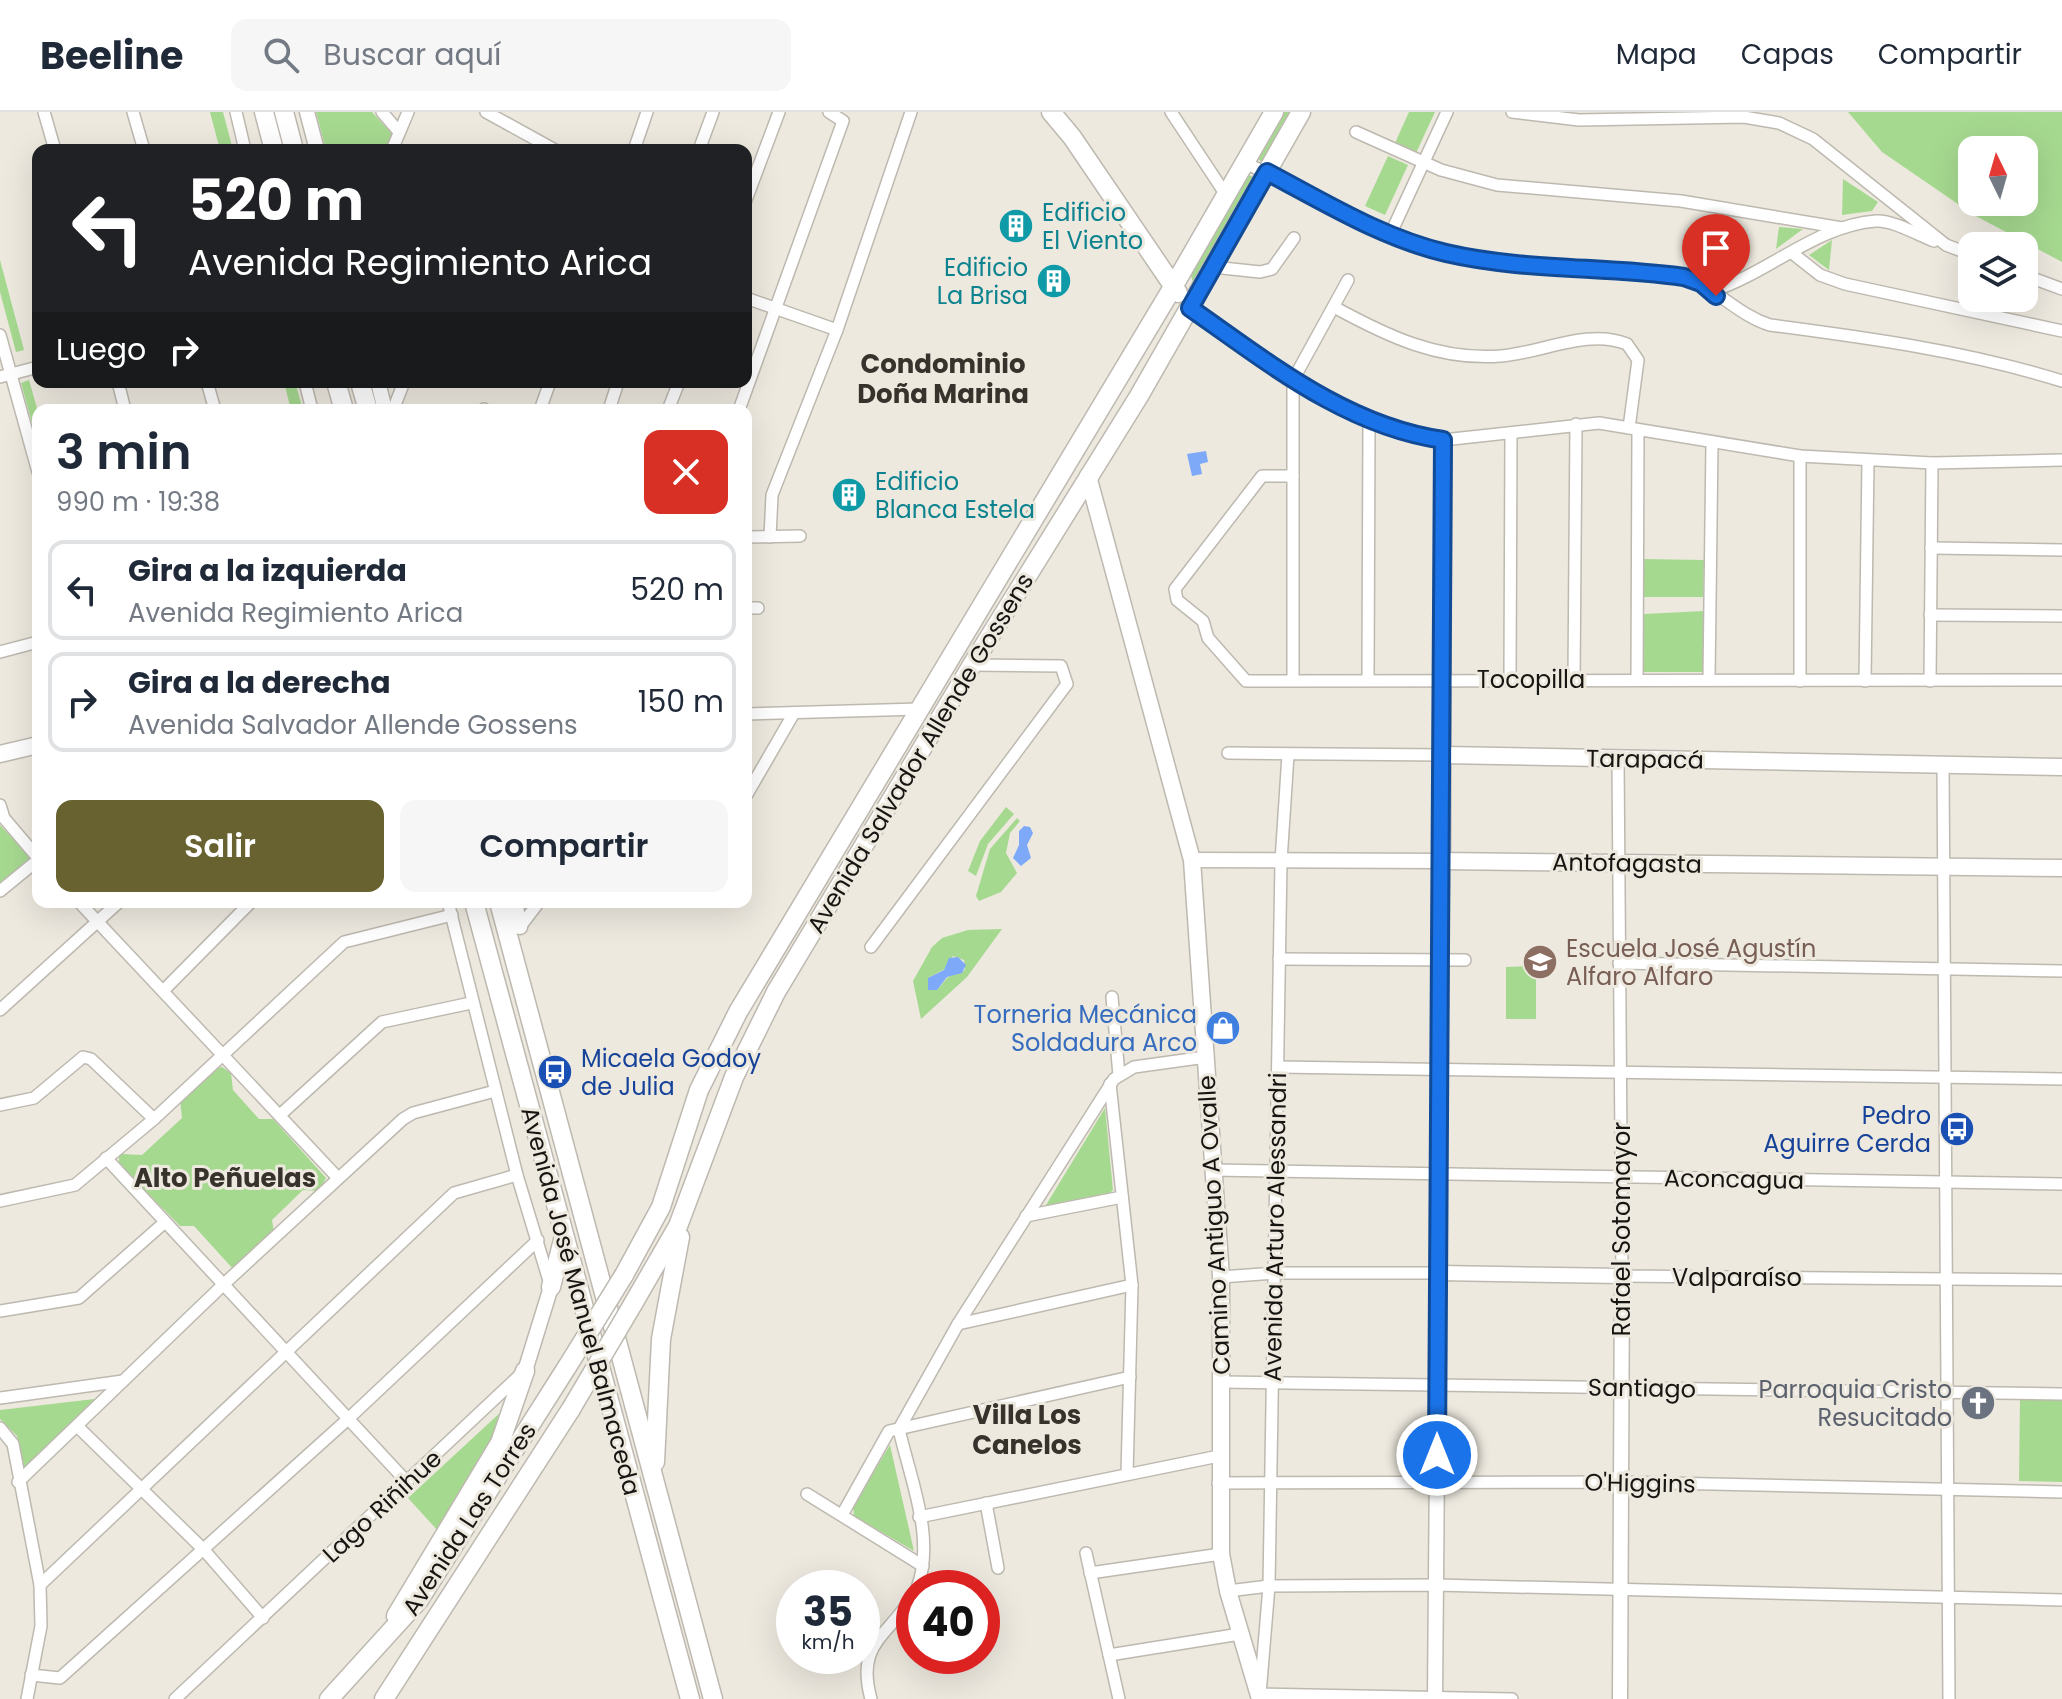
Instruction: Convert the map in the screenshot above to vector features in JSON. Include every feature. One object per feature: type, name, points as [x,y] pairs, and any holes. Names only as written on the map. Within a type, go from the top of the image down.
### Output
[{"type":"main road","points":[[264,112],[272,144]]},
{"type":"main road","points":[[284,112],[292,144]]},
{"type":"main road","points":[[1051,112],[1072,137],[1190,308],[1293,380],[1369,422],[1406,434],[1443,440],[1442,861]]},
{"type":"main road","name":"Avenida Salvador Allende Gossens","points":[[567,1367],[624,1275],[661,1207],[699,1090],[727,1033],[1173,287],[1274,112]]},
{"type":"main road","name":"Avenida Salvador Allende Gossens","points":[[571,1409],[668,1246],[714,1126],[760,1020],[1190,308],[1301,112]]},
{"type":"main road","name":"Camino Antiguo A Ovalle","points":[[1088,476],[1192,860],[1221,1277],[1222,1382],[1218,1483],[1221,1554],[1228,1591],[1260,1697]]},
{"type":"main road","points":[[0,754],[32,746]]},
{"type":"main road","name":"Tarapacá","points":[[1443,755],[2062,767]]},
{"type":"main road","name":"Antofagasta","points":[[1442,861],[2062,868]]},
{"type":"main road","name":"Avenida José Manuel Balmaceda","points":[[478,908],[563,1237],[690,1699]]},
{"type":"main road","points":[[480,908],[497,930],[514,929]]},
{"type":"main road","name":"Avenida José Manuel Balmaceda","points":[[502,908],[514,929],[521,981],[713,1699]]},
{"type":"main road","points":[[654,1476],[661,1339],[689,1197]]},
{"type":"main road","points":[[551,1287],[563,1237]]},
{"type":"main road","name":"Avenida Las Torres","points":[[329,1699],[419,1600],[567,1367]]},
{"type":"main road","points":[[385,1640],[411,1588],[500,1443],[525,1371]]},
{"type":"main road","name":"Avenida Las Torres","points":[[384,1699],[571,1409]]},
{"type":"street","points":[[44,112],[53,144]]},
{"type":"street","points":[[133,112],[142,144]]},
{"type":"street","points":[[236,112],[244,144]]},
{"type":"street","points":[[307,112],[315,144]]},
{"type":"street","points":[[382,112],[399,132]]},
{"type":"street","points":[[394,144],[408,112]]},
{"type":"street","points":[[486,112],[544,144]]},
{"type":"street","points":[[636,144],[647,112]]},
{"type":"street","points":[[701,144],[713,112]]},
{"type":"street","points":[[752,184],[779,112]]},
{"type":"street","points":[[752,372],[843,121],[829,112]]},
{"type":"street","points":[[770,537],[772,495],[837,330],[911,112]]},
{"type":"street","points":[[1390,235],[1447,112]]},
{"type":"street","points":[[1512,112],[1579,120],[1768,119],[1813,139],[1946,245]]},
{"type":"street","points":[[1176,114],[1226,195]]},
{"type":"street","points":[[1356,132],[1458,176],[1497,185],[1681,201],[1842,228]]},
{"type":"street","points":[[1245,163],[1390,235],[1473,258],[1684,277],[1712,291],[1735,310],[1770,325],[1935,347],[2062,381]]},
{"type":"street","points":[[1879,220],[1891,200]]},
{"type":"street","points":[[1712,291],[1735,284],[1842,228],[1879,220],[1958,250]]},
{"type":"street","points":[[1213,267],[1260,272],[1272,269],[1294,238]]},
{"type":"street","points":[[1792,253],[1820,275],[1845,284],[2062,331]]},
{"type":"street","points":[[1293,678],[1293,380],[1348,280]]},
{"type":"street","points":[[2038,280],[2062,289]]},
{"type":"street","points":[[752,300],[837,330]]},
{"type":"street","points":[[1334,307],[1405,342],[1448,355],[1504,356],[1583,340],[1627,344],[1638,360],[1634,429],[1637,680]]},
{"type":"street","points":[[0,335],[5,376],[32,455]]},
{"type":"street","points":[[5,376],[32,369]]},
{"type":"street","points":[[1368,678],[1369,422]]},
{"type":"street","points":[[1443,440],[1599,423],[1800,456],[1932,463],[2062,460]]},
{"type":"street","points":[[1574,679],[1576,424]]},
{"type":"street","points":[[1510,679],[1511,434]]},
{"type":"street","points":[[1709,680],[1712,442]]},
{"type":"street","points":[[1800,456],[1800,681]]},
{"type":"street","points":[[1865,681],[1868,461]]},
{"type":"street","points":[[1930,681],[1932,463]]},
{"type":"street","name":"Tocopilla","points":[[1293,476],[1262,476],[1177,585],[1175,593],[1180,603],[1203,621],[1208,638],[1246,681],[1293,678],[2062,680]]},
{"type":"street","points":[[752,537],[800,536]]},
{"type":"street","points":[[1931,548],[2062,550]]},
{"type":"street","points":[[1930,615],[2062,616]]},
{"type":"street","points":[[0,652],[32,644]]},
{"type":"street","points":[[871,947],[1065,690],[1067,678],[1061,666],[972,665]]},
{"type":"street","points":[[752,714],[919,709]]},
{"type":"street","points":[[752,786],[794,713]]},
{"type":"street","name":"Tarapacá","points":[[1228,753],[1443,755]]},
{"type":"street","name":"Avenida Arturo Alessandri","points":[[1260,1697],[1269,1586],[1281,861],[1288,755]]},
{"type":"street","name":"Rafael Sotomayor","points":[[1618,759],[1622,1276],[1620,1699]]},
{"type":"street","points":[[1943,765],[1949,1699]]},
{"type":"street","points":[[0,805],[4,818],[32,852]]},
{"type":"street","name":"Antofagasta","points":[[1192,860],[1442,861]]},
{"type":"street","points":[[1435,1698],[1442,861]]},
{"type":"street","points":[[0,891],[32,864]]},
{"type":"street","points":[[84,908],[338,1178]]},
{"type":"street","points":[[0,1010],[112,908]]},
{"type":"street","points":[[163,991],[245,908]]},
{"type":"street","points":[[450,908],[471,1003],[551,1287]]},
{"type":"street","points":[[514,929],[515,908]]},
{"type":"street","points":[[514,929],[533,908]]},
{"type":"street","points":[[0,1201],[65,1190],[154,1119],[344,942],[452,915]]},
{"type":"street","points":[[1279,959],[1465,960]]},
{"type":"street","points":[[1619,963],[2062,971]]},
{"type":"street","points":[[1112,997],[1122,1197],[1132,1285],[1127,1474]]},
{"type":"street","points":[[280,1115],[382,1022],[471,1003]]},
{"type":"street","points":[[0,1105],[34,1098],[83,1057],[91,1059],[154,1119]]},
{"type":"street","points":[[922,1570],[924,1541],[899,1429],[958,1324],[1115,1079],[1134,1067],[1206,1057]]},
{"type":"street","points":[[1278,1067],[2062,1079]]},
{"type":"street","points":[[18,1482],[224,1284],[413,1113],[495,1091]]},
{"type":"street","points":[[106,1158],[407,1482]]},
{"type":"street","name":"Aconcagua","points":[[1213,1170],[2062,1184]]},
{"type":"street","points":[[40,1585],[454,1193],[517,1175]]},
{"type":"street","points":[[1026,1216],[1122,1197]]},
{"type":"street","points":[[0,1311],[79,1298],[165,1222]]},
{"type":"street","points":[[31,1675],[60,1678],[348,1419],[538,1240]]},
{"type":"street","name":"Valparaíso","points":[[1221,1277],[1274,1273],[1439,1273],[2062,1280]]},
{"type":"street","points":[[958,1324],[1132,1285]]},
{"type":"street","name":"Lago Riñihue","points":[[175,1699],[525,1371],[551,1287]]},
{"type":"street","points":[[842,1515],[889,1431],[1130,1377]]},
{"type":"street","points":[[0,1398],[124,1381]]},
{"type":"street","name":"Santiago","points":[[1222,1382],[2062,1394]]},
{"type":"street","points":[[78,1427],[204,1550],[263,1618]]},
{"type":"street","points":[[0,1428],[13,1444],[40,1585],[41,1626],[27,1699]]},
{"type":"street","points":[[919,1517],[1219,1456]]},
{"type":"street","name":"O'Higgins","points":[[1218,1483],[1621,1482],[2062,1492]]},
{"type":"street","points":[[807,1494],[923,1566]]},
{"type":"street","points":[[986,1503],[998,1568]]},
{"type":"street","points":[[1086,1553],[1119,1699]]},
{"type":"street","points":[[1090,1573],[1221,1554]]},
{"type":"street","points":[[1228,1591],[1269,1586],[1436,1585],[2062,1600]]},
{"type":"street","points":[[871,1699],[865,1672],[871,1649],[896,1616]]},
{"type":"street","points":[[1109,1655],[1240,1634]]},
{"type":"street","points":[[1260,1697],[1512,1699]]},
{"type":"green space","points":[[210,112],[223,112],[231,144],[218,144]]},
{"type":"green space","points":[[316,112],[372,112],[392,134],[388,144],[324,144]]},
{"type":"green space","points":[[1282,112],[1290,112],[1262,162],[1256,158]]},
{"type":"green space","points":[[1409,112],[1435,112],[1416,153],[1395,143]]},
{"type":"green space","points":[[1848,112],[2062,112],[2062,262],[2038,249],[2038,232],[2006,232],[1976,216],[2038,216],[2038,136],[1958,136],[1958,204],[1882,152]]},
{"type":"green space","points":[[1388,156],[1408,165],[1385,215],[1365,206]]},
{"type":"green space","points":[[1247,174],[1255,178],[1194,286],[1191,276]]},
{"type":"green space","points":[[1843,179],[1878,202],[1872,211],[1842,215]]},
{"type":"green space","points":[[1779,227],[1803,229],[1776,249]]},
{"type":"green space","points":[[1832,240],[1829,270],[1809,255]]},
{"type":"green space","points":[[0,260],[24,350],[16,352],[0,292]]},
{"type":"green space","points":[[29,380],[36,404],[32,404],[32,423],[21,383]]},
{"type":"green space","points":[[286,388],[297,388],[301,404],[290,404]]},
{"type":"green space","points":[[1643,559],[1704,560],[1703,597],[1642,597]]},
{"type":"green space","points":[[1704,611],[1704,672],[1643,672],[1644,614]]},
{"type":"green space","points":[[1006,807],[1014,814],[988,844],[976,876],[968,871],[980,841]]},
{"type":"green space","points":[[1017,818],[1020,821],[1010,833],[1006,853],[1017,873],[1001,892],[979,901],[976,896],[990,849]]},
{"type":"green space","points":[[0,825],[31,858],[0,885]]},
{"type":"green space","points":[[1002,929],[967,977],[921,1019],[913,981],[932,947],[942,938],[968,930]],"holes":[[[953,956],[964,960],[965,970],[948,977],[937,990],[928,990],[928,978],[945,969]]]},
{"type":"green space","points":[[1536,966],[1536,1019],[1506,1019],[1506,967]]},
{"type":"green space","points":[[222,1067],[231,1073],[233,1090],[259,1119],[273,1119],[326,1178],[319,1191],[303,1190],[272,1220],[274,1232],[234,1270],[194,1226],[180,1226],[119,1164],[122,1154],[142,1155],[182,1118],[180,1100],[214,1069]]},
{"type":"green space","points":[[1105,1108],[1113,1190],[1107,1196],[1043,1210]]},
{"type":"green space","points":[[2020,1397],[2062,1398],[2062,1482],[2019,1481]]},
{"type":"green space","points":[[103,1398],[24,1468],[17,1436],[0,1419],[0,1410]]},
{"type":"green space","points":[[502,1411],[489,1452],[439,1532],[408,1498]]},
{"type":"green space","points":[[890,1445],[914,1551],[854,1516],[853,1506]]},
{"type":"water","points":[[1206,451],[1208,462],[1200,464],[1202,474],[1192,476],[1187,454]]},
{"type":"water","points":[[1024,826],[1030,827],[1033,833],[1027,845],[1031,858],[1021,866],[1013,858],[1019,845],[1019,831]]},
{"type":"water","points":[[958,957],[966,965],[962,973],[947,977],[937,990],[928,990],[928,978],[944,970],[949,958]]},
{"type":"place","name":"Edificio El Viento","points":[[1016,226]]},
{"type":"place","name":"Edificio La Brisa","points":[[1054,281]]},
{"type":"place","name":"Edificio Blanca Estela","points":[[849,495]]},
{"type":"place","name":"Escuela José Agustín Alfaro Alfaro","points":[[1540,962]]},
{"type":"place","name":"Torneria Mecánica Soldadura Arco","points":[[1223,1028]]},
{"type":"place","name":"Micaela Godoy de Julia","points":[[555,1072]]},
{"type":"place","name":"Pedro Aguirre Cerda","points":[[1957,1129]]},
{"type":"place","name":"Parroquia Cristo Resucitado","points":[[1978,1403]]},
{"type":"district","name":"Condominio Doña Marina","points":[[943,379]]},
{"type":"district","name":"Alto Peñuelas","points":[[225,1178]]},
{"type":"district","name":"Villa Los Canelos","points":[[1027,1430]]},
{"type":"route","points":[[1437,1455],[1443,440],[1406,434],[1369,422],[1293,380],[1190,308],[1267,172],[1390,235],[1427,248],[1473,258],[1547,267],[1684,277],[1701,283],[1716,296]]}]
